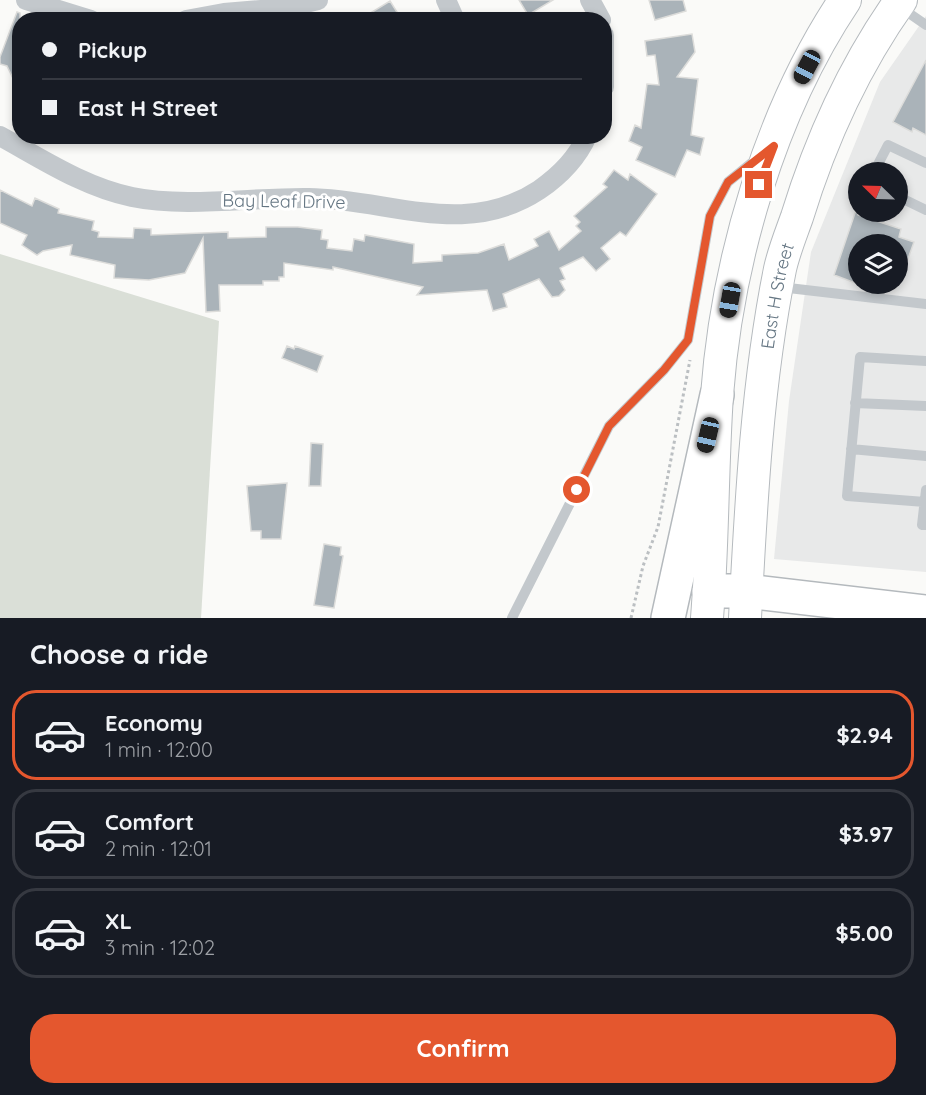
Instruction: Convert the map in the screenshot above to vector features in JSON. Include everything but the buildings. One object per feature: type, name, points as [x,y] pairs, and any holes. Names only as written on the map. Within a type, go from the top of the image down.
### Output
[{"type":"highway","points":[[668,618],[717,395]]},
{"type":"highway","points":[[708,604],[926,612]]},
{"type":"main road","points":[[708,604],[717,395],[736,264],[774,146],[798,85],[845,0]]},
{"type":"main road","name":"East H Street","points":[[745,604],[763,381],[781,267],[813,163],[851,80],[899,2]]},
{"type":"street","points":[[26,0],[65,12]]},
{"type":"street","points":[[236,12],[285,8],[318,0]]},
{"type":"street","name":"Bay Leaf Drive","points":[[14,144],[62,171],[131,197],[176,201],[322,198],[452,216],[478,215],[497,210],[532,195],[562,171],[581,144]]},
{"type":"lane","points":[[899,2],[926,25]]},
{"type":"lane","points":[[879,162],[888,145],[926,163]]},
{"type":"lane","points":[[512,618],[609,426],[664,370],[688,340],[710,216],[728,182],[774,146]]},
{"type":"lane","points":[[908,201],[926,210]]},
{"type":"lane","points":[[778,287],[926,304]]},
{"type":"lane","points":[[926,361],[860,357],[847,496],[925,496],[922,525],[926,525]]},
{"type":"lane","points":[[855,403],[926,406]]},
{"type":"lane","points":[[851,449],[926,456]]},
{"type":"shaded area","points":[[926,16],[926,572],[774,559],[789,401],[811,252],[880,82]]},
{"type":"shaded area","points":[[0,254],[219,321],[201,618],[0,618]]},
{"type":"route","points":[[577,490],[609,426],[664,370],[688,340],[710,216],[728,182],[774,146],[759,185]]}]
